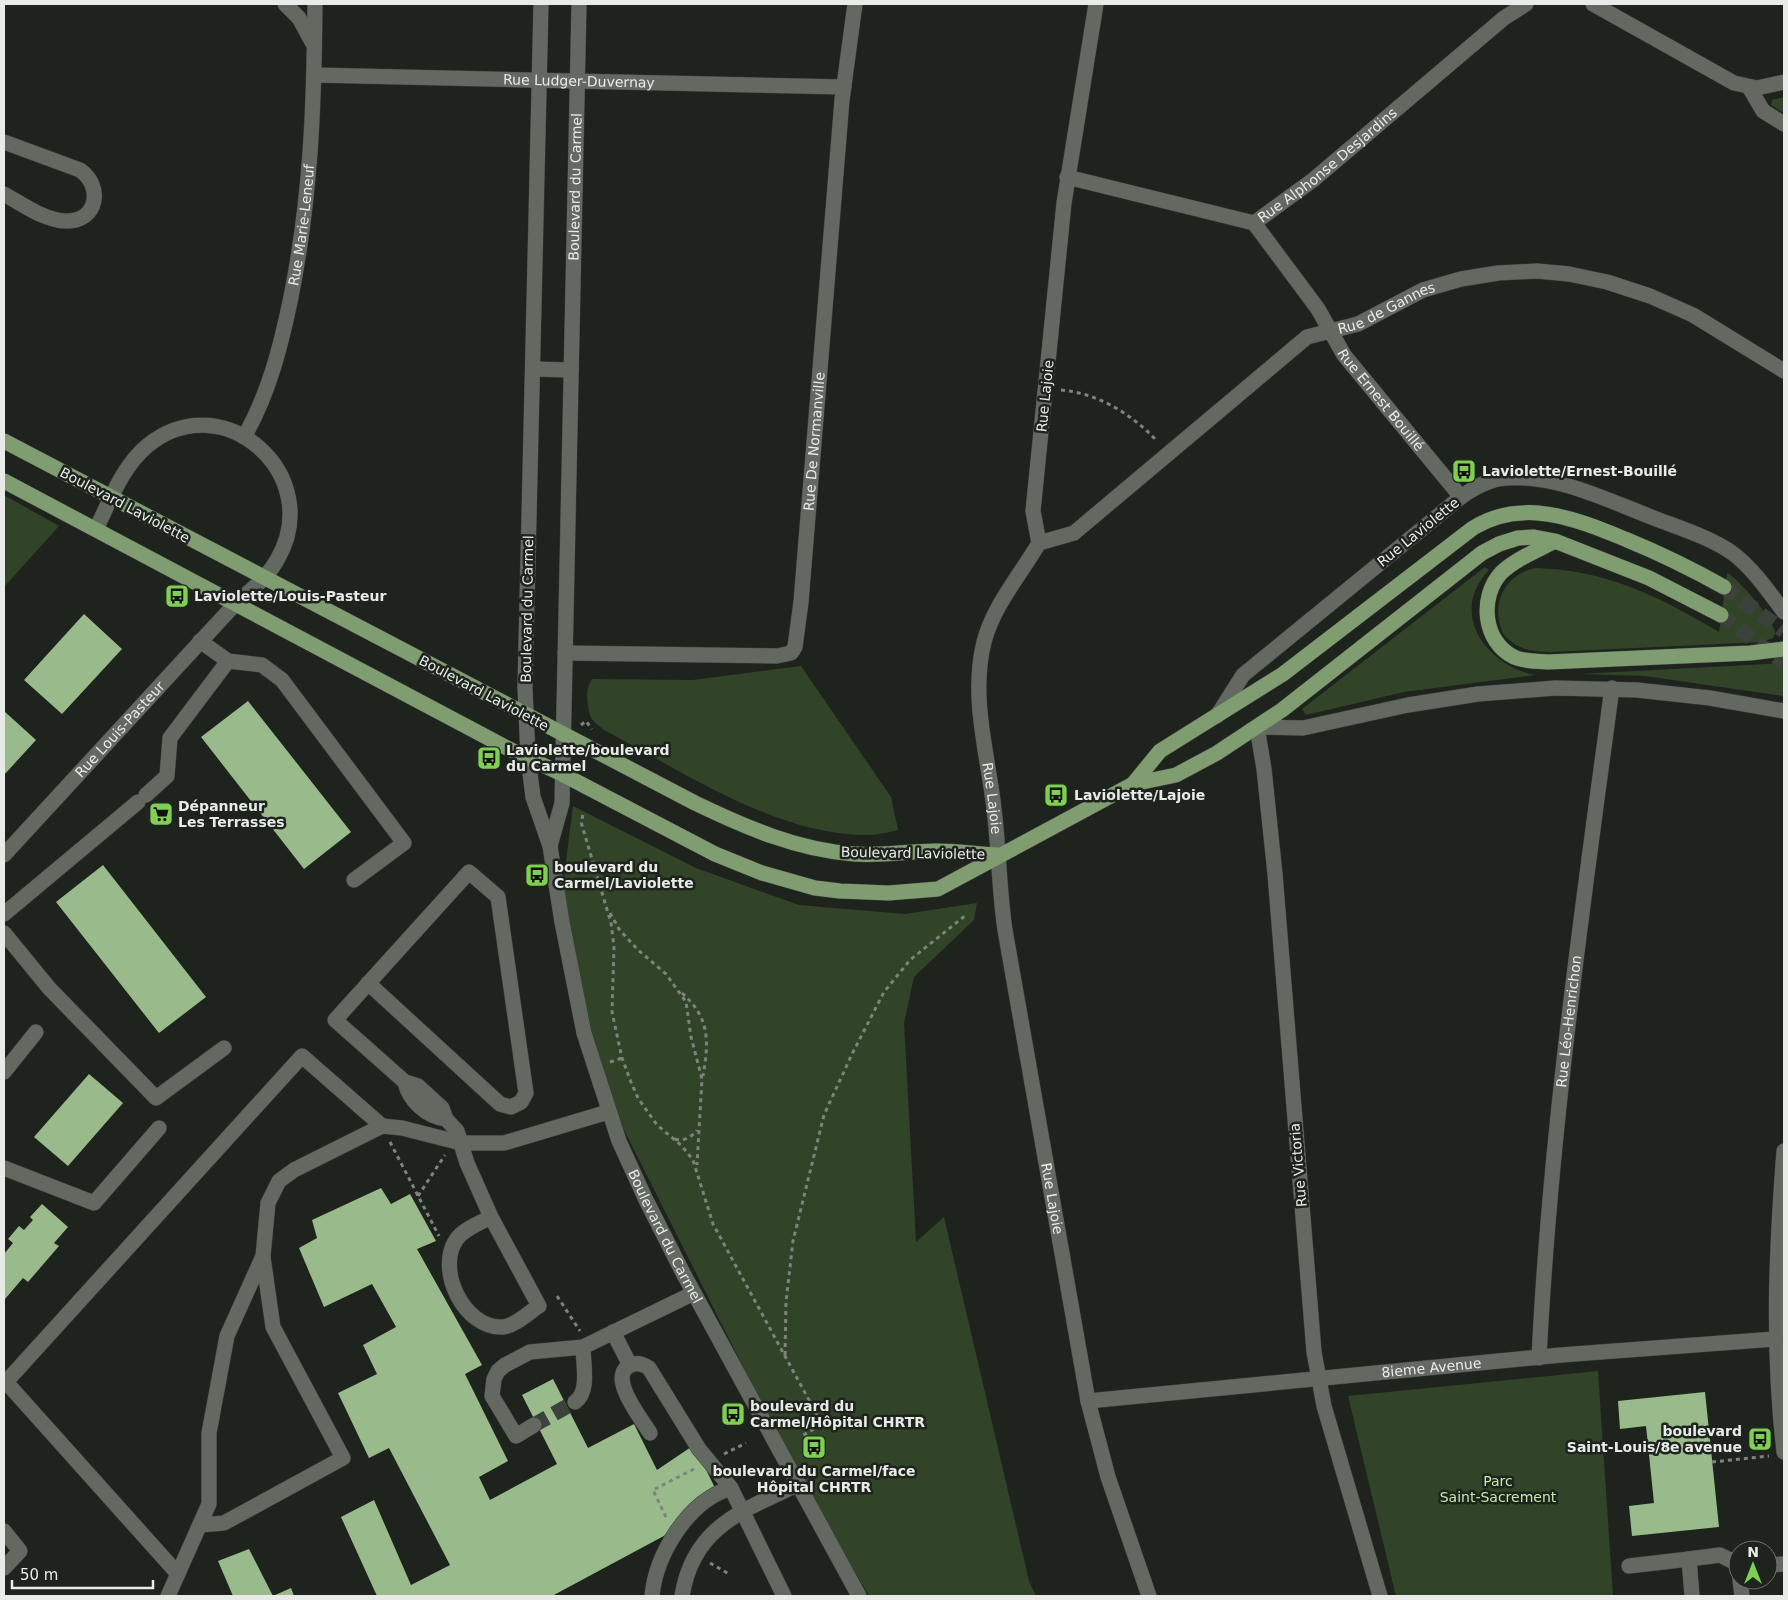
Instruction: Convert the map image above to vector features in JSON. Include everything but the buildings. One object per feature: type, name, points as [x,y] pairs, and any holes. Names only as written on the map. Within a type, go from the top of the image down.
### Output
[{"type":"main road","name":"Boulevard Laviolette","points":[[4,441],[564,735],[703,806],[786,842],[852,854],[877,855],[938,851],[998,855]]},
{"type":"main road","name":"Boulevard Laviolette","points":[[4,482],[715,854],[762,873],[815,888],[889,893],[938,889],[998,855]]},
{"type":"main road","name":"Rue Laviolette","points":[[1133,784],[1160,752],[1283,674],[1473,528],[1505,515],[1540,512],[1571,518],[1670,559],[1724,587]]},
{"type":"main road","name":"Rue Laviolette","points":[[998,855],[1133,784],[1176,775],[1217,753],[1257,727],[1482,554],[1504,542],[1518,538],[1554,541],[1649,578],[1721,615]]},
{"type":"main road","points":[[1554,541],[1507,568],[1492,587],[1486,611],[1489,626],[1498,644],[1512,656],[1548,662],[1750,653],[1784,649]]},
{"type":"street","points":[[285,4],[306,28],[315,51]]},
{"type":"street","name":"Rue Marie-Leneuf","points":[[244,437],[258,410],[278,351],[295,278],[309,183],[315,51],[315,4]]},
{"type":"street","name":"Boulevard du Carmel","points":[[541,4],[525,714],[533,798],[550,846],[579,1012],[608,1112],[642,1194],[859,1596]]},
{"type":"street","name":"Boulevard du Carmel","points":[[550,846],[562,803],[579,4]]},
{"type":"street","name":"Rue De Normanville","points":[[565,653],[777,656],[791,653],[795,647],[801,602],[844,87],[854,4]]},
{"type":"street","name":"Rue Lajoie","points":[[1096,4],[1067,177],[1033,511],[1039,543],[996,613],[984,641],[978,700],[994,807],[1000,894],[1005,930],[1088,1401],[1105,1468],[1149,1596]]},
{"type":"street","name":"Rue Alphonse Desjardins","points":[[1067,177],[1254,223],[1313,180],[1504,18],[1526,4]]},
{"type":"street","points":[[1592,4],[1726,80],[1749,87],[1765,87],[1784,82]]},
{"type":"street","name":"Rue Ludger-Duvernay","points":[[314,75],[844,87]]},
{"type":"street","points":[[1749,87],[1763,111],[1784,124]]},
{"type":"street","points":[[4,142],[80,170],[87,175],[95,191],[91,209],[84,215],[67,221],[49,217],[4,194]]},
{"type":"street","name":"Rue Ernest Bouillé","points":[[1254,223],[1318,309],[1344,355],[1461,497]]},
{"type":"street","name":"Rue de Gannes","points":[[1039,543],[1074,533],[1304,338],[1358,324],[1405,298],[1438,285],[1498,273],[1554,272],[1607,282],[1671,304],[1784,371]]},
{"type":"street","points":[[533,368],[571,370]]},
{"type":"street","points":[[96,529],[138,455],[160,437],[173,431],[201,426],[229,430],[260,448],[275,464],[287,489],[290,503],[290,518],[284,545],[265,578]]},
{"type":"street","name":"Rue Laviolette","points":[[1218,716],[1243,674],[1461,497],[1483,483],[1507,477],[1548,481],[1584,492],[1722,546],[1747,567],[1784,612]]},
{"type":"street","name":"Rue Louis-Pasteur","points":[[4,855],[200,641],[236,603],[265,578]]},
{"type":"street","points":[[200,641],[228,661],[262,664],[282,680],[404,842],[354,880]]},
{"type":"street","points":[[4,914],[168,776],[170,738],[228,661]]},
{"type":"street","points":[[1257,727],[1303,728],[1383,709],[1478,694],[1548,688],[1612,688],[1710,698],[1784,711]]},
{"type":"street","name":"Rue Léo-Henrichon","points":[[1539,1358],[1544,1257],[1571,1002],[1612,688]]},
{"type":"street","name":"Rue Victoria","points":[[1257,727],[1275,874],[1312,1334],[1318,1379],[1324,1406],[1380,1596]]},
{"type":"street","points":[[368,983],[500,1104],[511,1107],[521,1102],[526,1092],[498,897],[469,872],[368,983],[335,1020],[405,1082],[418,1086],[442,1108],[446,1119],[457,1131],[467,1163],[491,1217],[539,1306],[506,1326],[492,1326],[478,1319],[462,1303],[453,1283],[450,1268],[453,1247],[462,1234],[491,1217]]},
{"type":"street","points":[[4,933],[49,988],[156,1098],[224,1048]]},
{"type":"street","points":[[4,1072],[36,1032]]},
{"type":"street","points":[[178,1574],[6,1382],[256,1104],[302,1056],[382,1126]]},
{"type":"street","points":[[200,1525],[224,1523],[343,1458],[273,1327],[263,1256],[268,1203],[279,1181],[294,1170],[382,1126],[402,1128],[461,1143],[510,1143],[608,1112]]},
{"type":"street","points":[[4,1168],[94,1203],[159,1128]]},
{"type":"street","points":[[1784,1151],[1778,1238],[1775,1339],[1778,1396],[1784,1452]]},
{"type":"street","points":[[168,1596],[210,1498],[209,1433],[228,1336],[263,1256]]},
{"type":"street","points":[[250,1284],[268,1302]]},
{"type":"street","points":[[534,1425],[516,1436],[492,1396],[494,1379],[504,1365],[530,1352],[613,1332],[694,1293]]},
{"type":"street","points":[[613,1332],[630,1365]]},
{"type":"street","name":"8ieme Avenue","points":[[1088,1401],[1539,1358],[1775,1339]]},
{"type":"street","points":[[574,1402],[580,1398],[583,1391],[582,1340]]},
{"type":"street","points":[[650,1433],[622,1385],[621,1375],[630,1365],[639,1363],[649,1368],[699,1449],[731,1488],[763,1557],[784,1596]]},
{"type":"street","points":[[682,1596],[690,1564],[702,1544],[720,1526],[742,1511],[798,1484]]},
{"type":"street","points":[[652,1596],[662,1558],[680,1528],[706,1501],[731,1488]]},
{"type":"street","points":[[4,1531],[20,1551],[4,1568]]},
{"type":"street","points":[[1629,1566],[1720,1555],[1728,1559]]},
{"type":"street","points":[[1689,1559],[1692,1596]]},
{"type":"path","points":[[1046,389],[1086,396],[1120,410],[1143,427],[1168,453]]},
{"type":"path","points":[[586,722],[596,735]]},
{"type":"path","points":[[583,815],[581,822],[608,910],[614,947],[612,1012],[622,1058],[634,1090],[645,1109],[658,1125],[694,1160],[699,1174]]},
{"type":"path","points":[[608,910],[619,929],[637,949],[666,974],[697,1008],[703,1020],[708,1046],[702,1079],[696,1160],[699,1174],[713,1224],[822,1424],[802,1436]]},
{"type":"path","points":[[785,1355],[786,1302],[793,1241],[813,1156],[828,1107],[855,1046],[884,992],[910,960],[966,915]]},
{"type":"path","points":[[679,990],[688,1008],[692,1038],[702,1079]]},
{"type":"path","points":[[382,1126],[442,1240],[453,1247]]},
{"type":"path","points":[[674,1139],[682,1140],[692,1136],[699,1126]]},
{"type":"path","points":[[418,1196],[446,1153],[461,1143]]},
{"type":"path","points":[[556,1296],[582,1340]]},
{"type":"path","points":[[1712,1462],[1762,1457]]},
{"type":"path","points":[[707,1562],[729,1574]]},
{"type":"green space","points":[[1784,97],[1784,113],[1771,105],[1772,100]]},
{"type":"green space","points":[[4,495],[59,526],[4,587]]},
{"type":"green space","points":[[1485,567],[1489,570],[1477,586],[1472,603],[1473,619],[1478,635],[1488,649],[1501,660],[1517,669],[1535,675],[1404,692],[1306,715],[1302,709]]},
{"type":"green space","points":[[1535,568],[1586,574],[1631,587],[1675,607],[1719,632],[1727,573],[1755,600],[1769,619],[1775,633],[1773,638],[1762,642],[1551,652],[1527,650],[1505,636],[1498,611],[1499,602],[1506,586],[1519,575]]},
{"type":"green space","points":[[1784,663],[1784,696],[1645,676],[1579,674]]},
{"type":"green space","points":[[801,666],[891,797],[898,830],[872,835],[834,832],[799,825],[765,813],[698,782],[604,730],[593,720],[588,709],[587,693],[592,679],[693,680]]},
{"type":"green space","points":[[573,806],[696,868],[799,905],[905,914],[977,903],[974,920],[914,977],[904,1023],[916,1242],[944,1217],[1029,1581],[1036,1596],[869,1596],[796,1472],[623,1128],[594,1042],[562,892]]},
{"type":"green space","name":"Parc Saint-Sacrement","points":[[1598,1371],[1613,1596],[1396,1596],[1348,1396]]},
{"type":"tunnel","points":[[1724,587],[1784,631]]},
{"type":"tunnel","points":[[1721,615],[1784,663]]},
{"type":"tunnel","points":[[534,1425],[575,1402]]},
{"type":"place","name":"Laviolette/Ernest-Bouillé","points":[[1464,471]]},
{"type":"place","name":"Laviolette/Louis-Pasteur","points":[[177,596]]},
{"type":"place","name":"Laviolette/boulevard du Carmel","points":[[489,758]]},
{"type":"place","name":"Laviolette/Lajoie","points":[[1056,795]]},
{"type":"place","name":"Dépanneur Les Terrasses","points":[[161,814]]},
{"type":"place","name":"boulevard du Carmel/Laviolette","points":[[537,875]]},
{"type":"place","name":"boulevard du Carmel/Hôpital CHRTR","points":[[733,1414]]},
{"type":"place","name":"boulevard Saint-Louis/8e avenue","points":[[1760,1439]]},
{"type":"place","name":"boulevard du Carmel/face Hôpital CHRTR","points":[[814,1447]]}]
